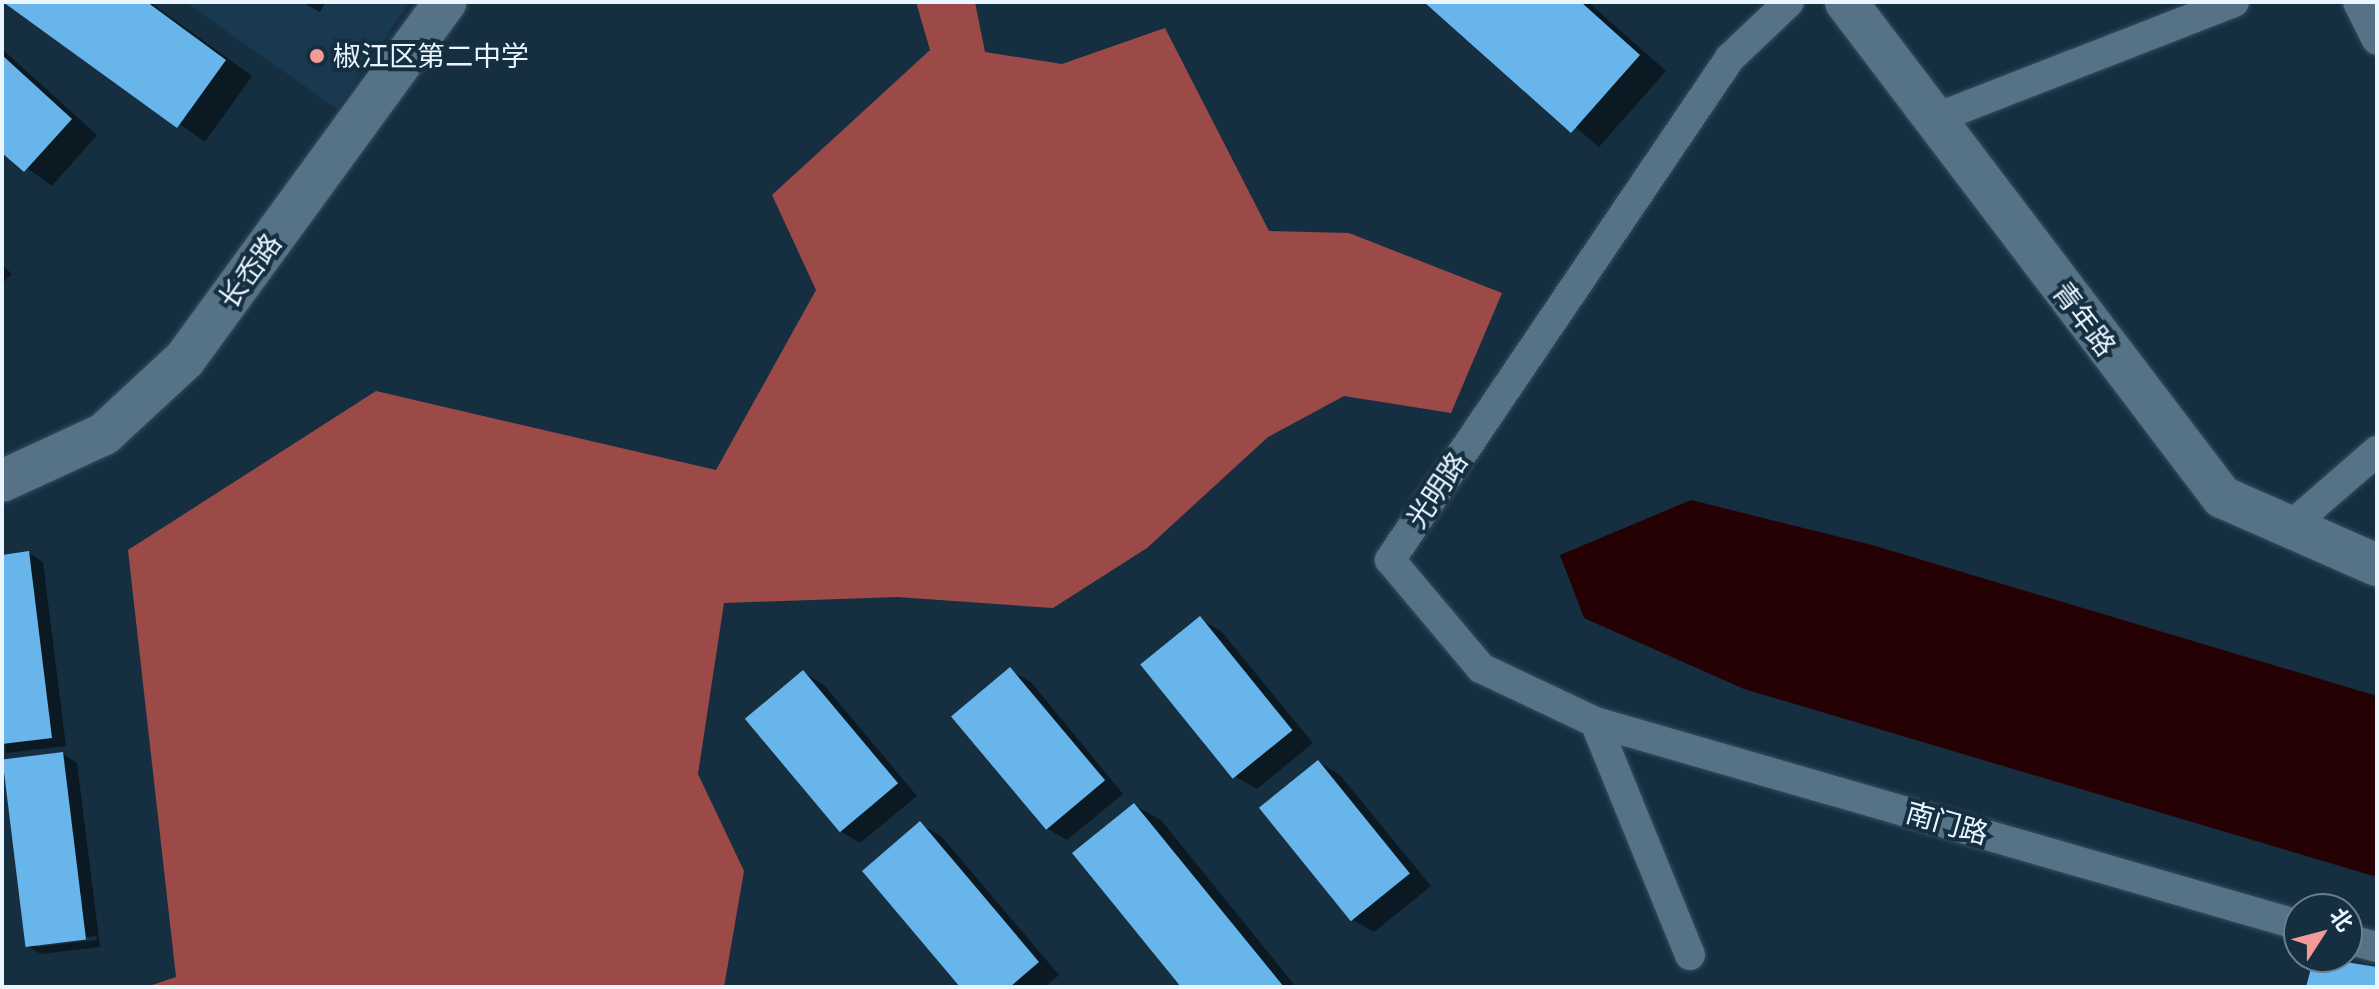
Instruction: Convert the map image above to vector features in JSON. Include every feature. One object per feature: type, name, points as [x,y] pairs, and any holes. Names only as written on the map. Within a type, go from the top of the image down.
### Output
[{"type":"main road","name":"长岙路","points":[[2,481],[104,434],[185,359],[445,2]]},
{"type":"main road","name":"青年路","points":[[1846,2],[2222,497],[2287,529],[2377,565]]},
{"type":"street","name":"光明路","points":[[1595,722],[1481,668],[1390,560],[1730,58],[1789,2]]},
{"type":"street","points":[[1934,119],[2234,2]]},
{"type":"street","points":[[2358,2],[2377,40]]},
{"type":"street","points":[[2287,529],[2377,451]]},
{"type":"street","name":"南门路","points":[[1595,722],[2283,920]]},
{"type":"street","points":[[1595,722],[1690,955]]},
{"type":"shaded area","name":"椒江区第二中学","points":[[185,2],[410,2],[337,109]]},
{"type":"shaded area","points":[[916,2],[975,2],[985,52],[1062,64],[1165,28],[1269,231],[1349,233],[1502,293],[1451,413],[1344,396],[1268,437],[1147,548],[1053,608],[897,597],[724,603],[698,774],[744,871],[724,987],[146,987],[176,977],[128,550],[376,391],[716,470],[816,290],[772,195],[930,50]]},
{"type":"shaded area","points":[[1691,500],[1872,545],[2377,696],[2377,877],[1744,689],[1584,618],[1560,555]]},
{"type":"building","points":[[3,2],[147,2],[226,60],[177,128]]},
{"type":"building","points":[[1424,2],[1581,2],[1640,55],[1571,133]]},
{"type":"building","points":[[2,55],[72,119],[24,172],[2,153]]},
{"type":"building","points":[[29,551],[52,738],[2,744],[2,555]]},
{"type":"building","points":[[1200,616],[1293,730],[1233,779],[1140,664]]},
{"type":"building","points":[[1010,667],[1105,780],[1046,830],[951,716]]},
{"type":"building","points":[[803,670],[898,783],[840,832],[745,719]]},
{"type":"building","points":[[63,752],[86,940],[25,947],[2,759]]},
{"type":"building","points":[[1318,760],[1410,873],[1351,921],[1259,808]]},
{"type":"building","points":[[1134,803],[1284,987],[1181,987],[1072,853]]},
{"type":"building","points":[[920,821],[1039,962],[1010,987],[960,987],[862,871]]},
{"type":"building","points":[[2363,965],[2377,967],[2377,987],[2306,987],[2310,973],[2363,973]]},
{"type":"place","name":"椒江区第二中学","points":[[317,56]]}]
